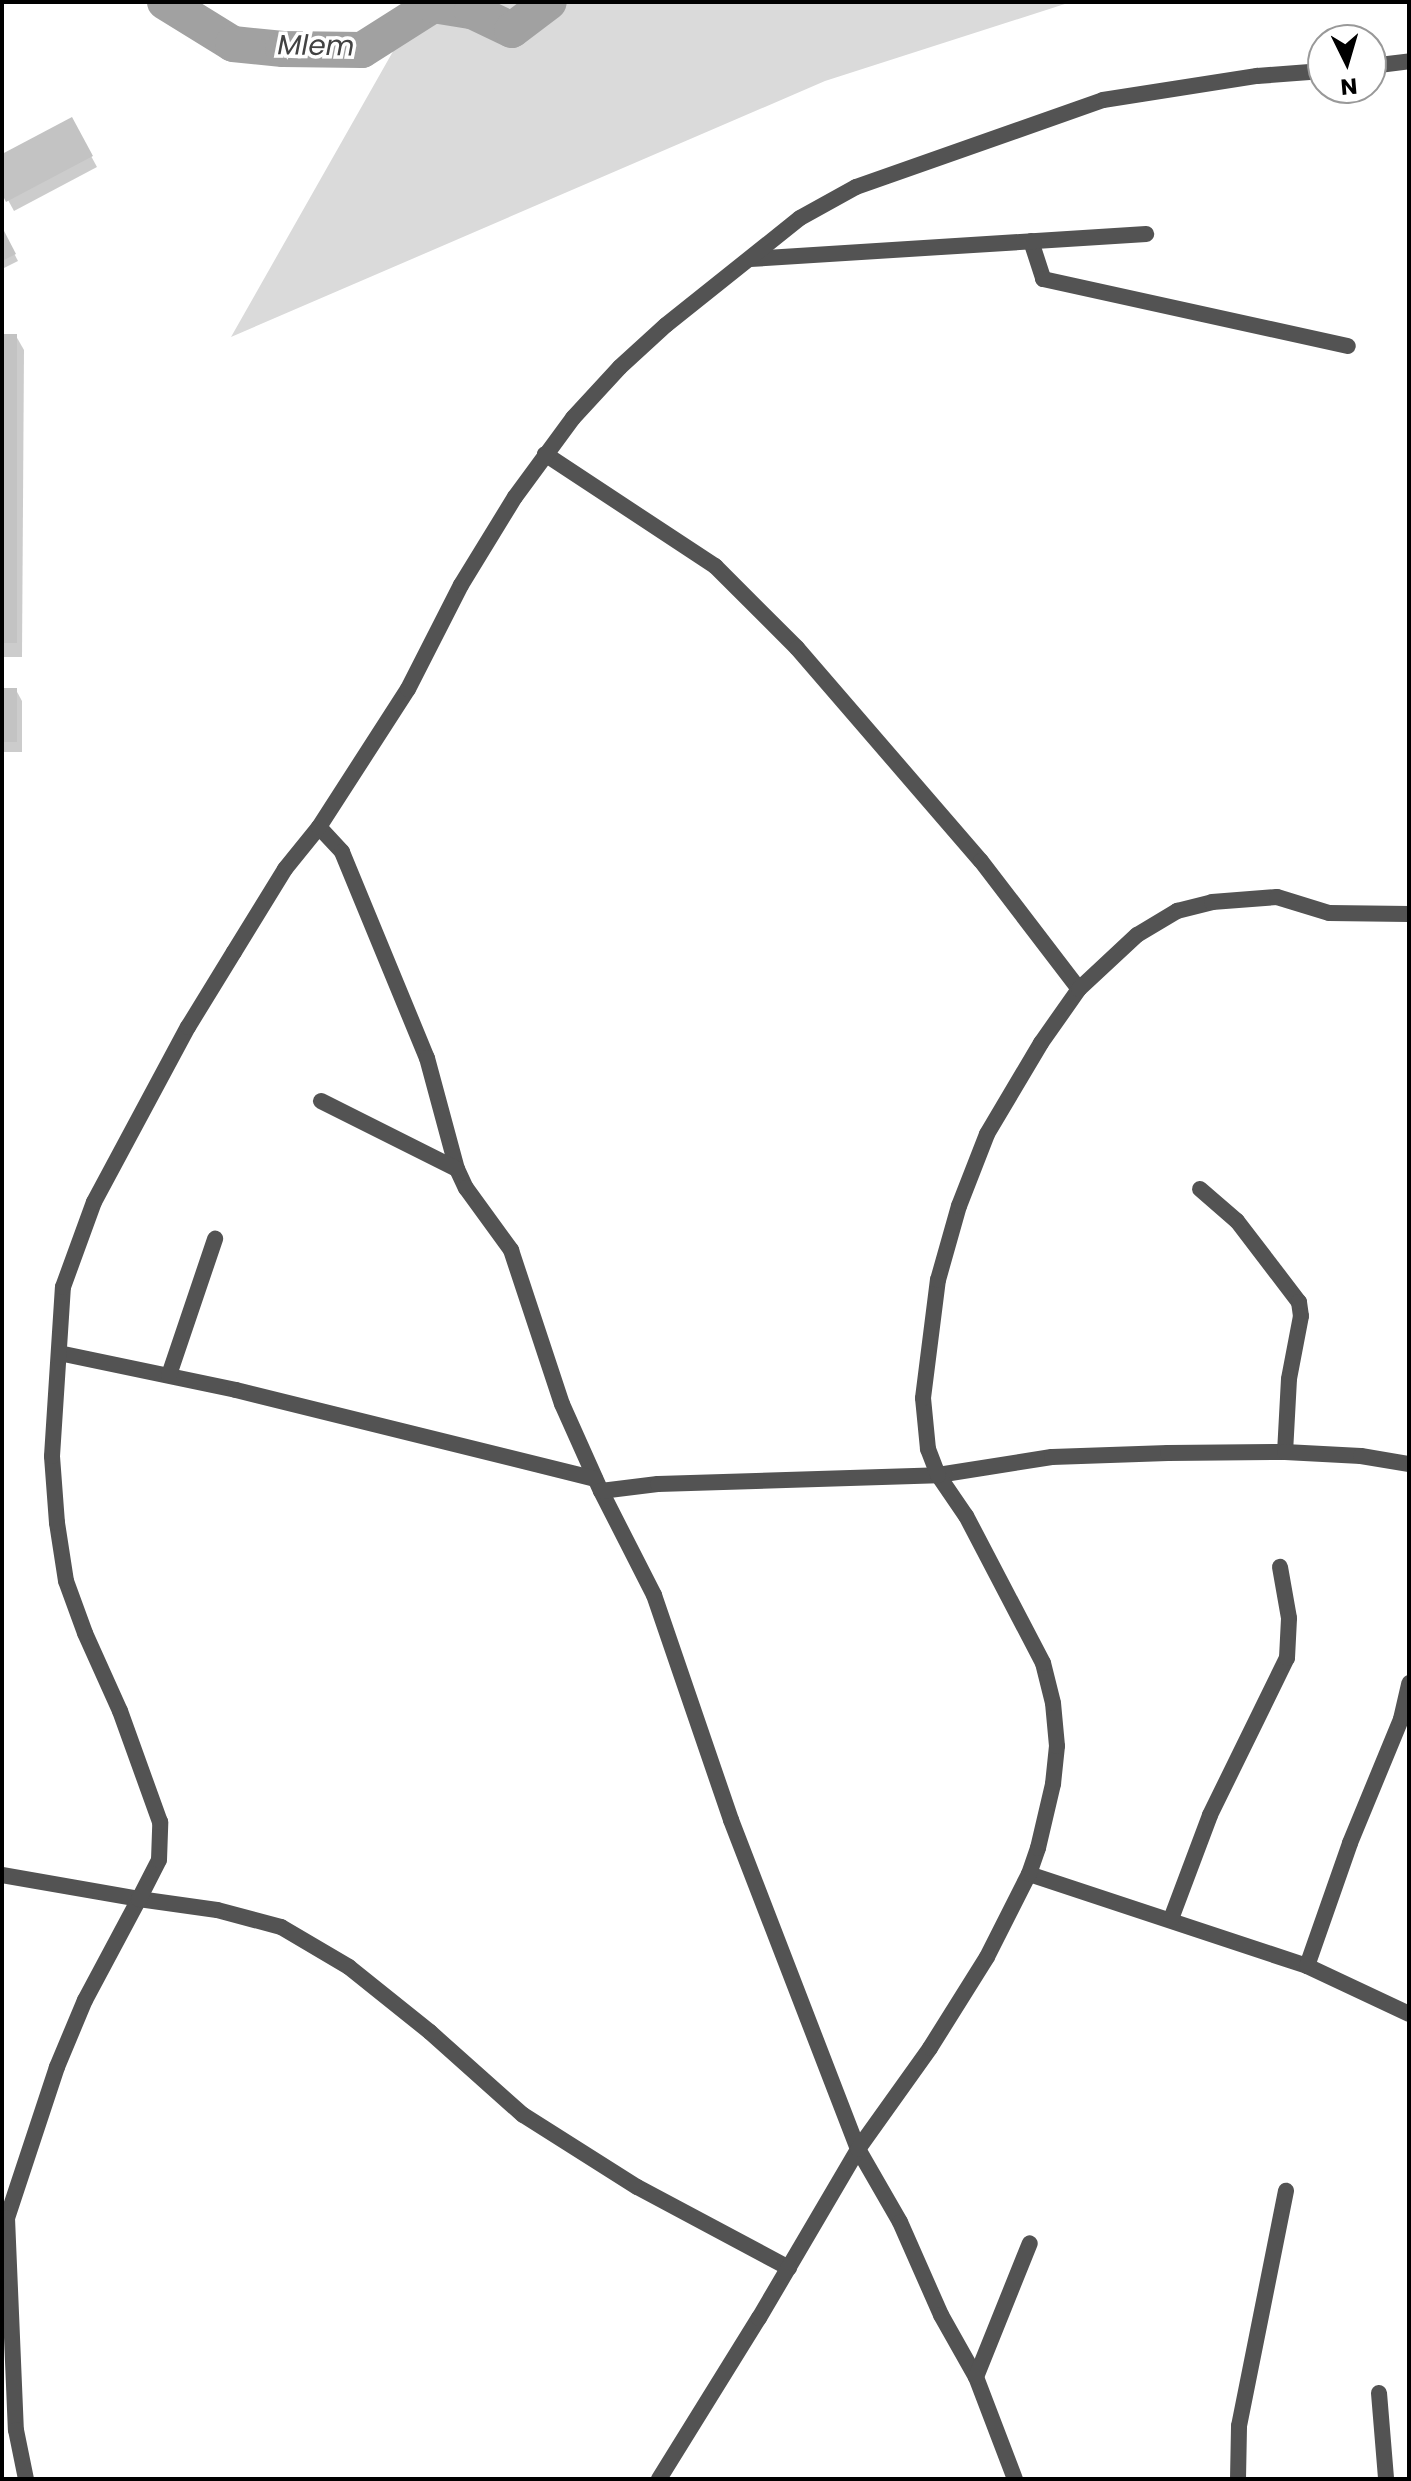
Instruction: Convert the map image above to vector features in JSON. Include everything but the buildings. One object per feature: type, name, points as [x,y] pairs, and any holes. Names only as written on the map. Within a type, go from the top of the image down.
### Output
[{"type":"street","points":[[1387,64],[1409,61]]},
{"type":"street","points":[[26,2479],[16,2430],[7,2218],[57,2067],[85,2000],[159,1860],[160,1822],[120,1711],[85,1633],[66,1581],[57,1523],[52,1456],[63,1287],[94,1202],[188,1027],[285,869],[319,827],[408,689],[461,585],[545,454],[620,367],[666,325],[800,218],[856,187],[1064,111],[1103,100],[1257,76],[1307,72]]},
{"type":"street","points":[[750,259],[1146,234]]},
{"type":"street","points":[[1031,241],[1043,279],[1348,346]]},
{"type":"street","points":[[545,454],[715,566],[797,648],[981,861],[1079,989]]},
{"type":"street","points":[[319,827],[342,852],[427,1058],[457,1169],[511,1250],[562,1404],[598,1485],[654,1595],[731,1820],[858,2149],[900,2222],[941,2315],[976,2377],[1015,2479]]},
{"type":"street","points":[[659,2479],[858,2149],[930,2048],[979,1970],[1029,1874],[1053,1784],[1057,1746],[1053,1703],[1043,1663],[966,1516],[938,1475],[928,1449],[923,1398],[938,1280],[955,1221],[987,1134],[1041,1043],[1079,989],[1137,935],[1177,911],[1212,902],[1277,897],[1329,913],[1409,914]]},
{"type":"street","points":[[321,1101],[457,1169]]},
{"type":"street","points":[[1200,1189],[1237,1221],[1299,1302],[1301,1316],[1289,1379],[1285,1452]]},
{"type":"street","points":[[169,1375],[215,1239]]},
{"type":"street","points":[[59,1353],[169,1375],[598,1485],[938,1475],[1052,1457],[1285,1452],[1361,1456],[1409,1464]]},
{"type":"street","points":[[1171,1919],[1210,1815],[1287,1658],[1289,1618],[1280,1567]]},
{"type":"street","points":[[1307,1966],[1350,1843],[1401,1719],[1409,1683]]},
{"type":"street","points":[[1029,1874],[1307,1966],[1409,2014]]},
{"type":"street","points":[[2,1875],[217,1910],[281,1927],[349,1967],[430,2032],[523,2115],[637,2187],[789,2268]]},
{"type":"street","points":[[1238,2479],[1239,2426],[1286,2191]]},
{"type":"street","points":[[976,2377],[1030,2243]]},
{"type":"street","points":[[1379,2393],[1386,2479]]},
{"type":"shaded area","points":[[421,2],[1071,2],[825,81],[231,337]]},
{"type":"waterway","name":"Mlem","points":[[165,2],[233,44],[283,49],[362,50],[433,5],[472,11],[512,30],[549,2]]}]
